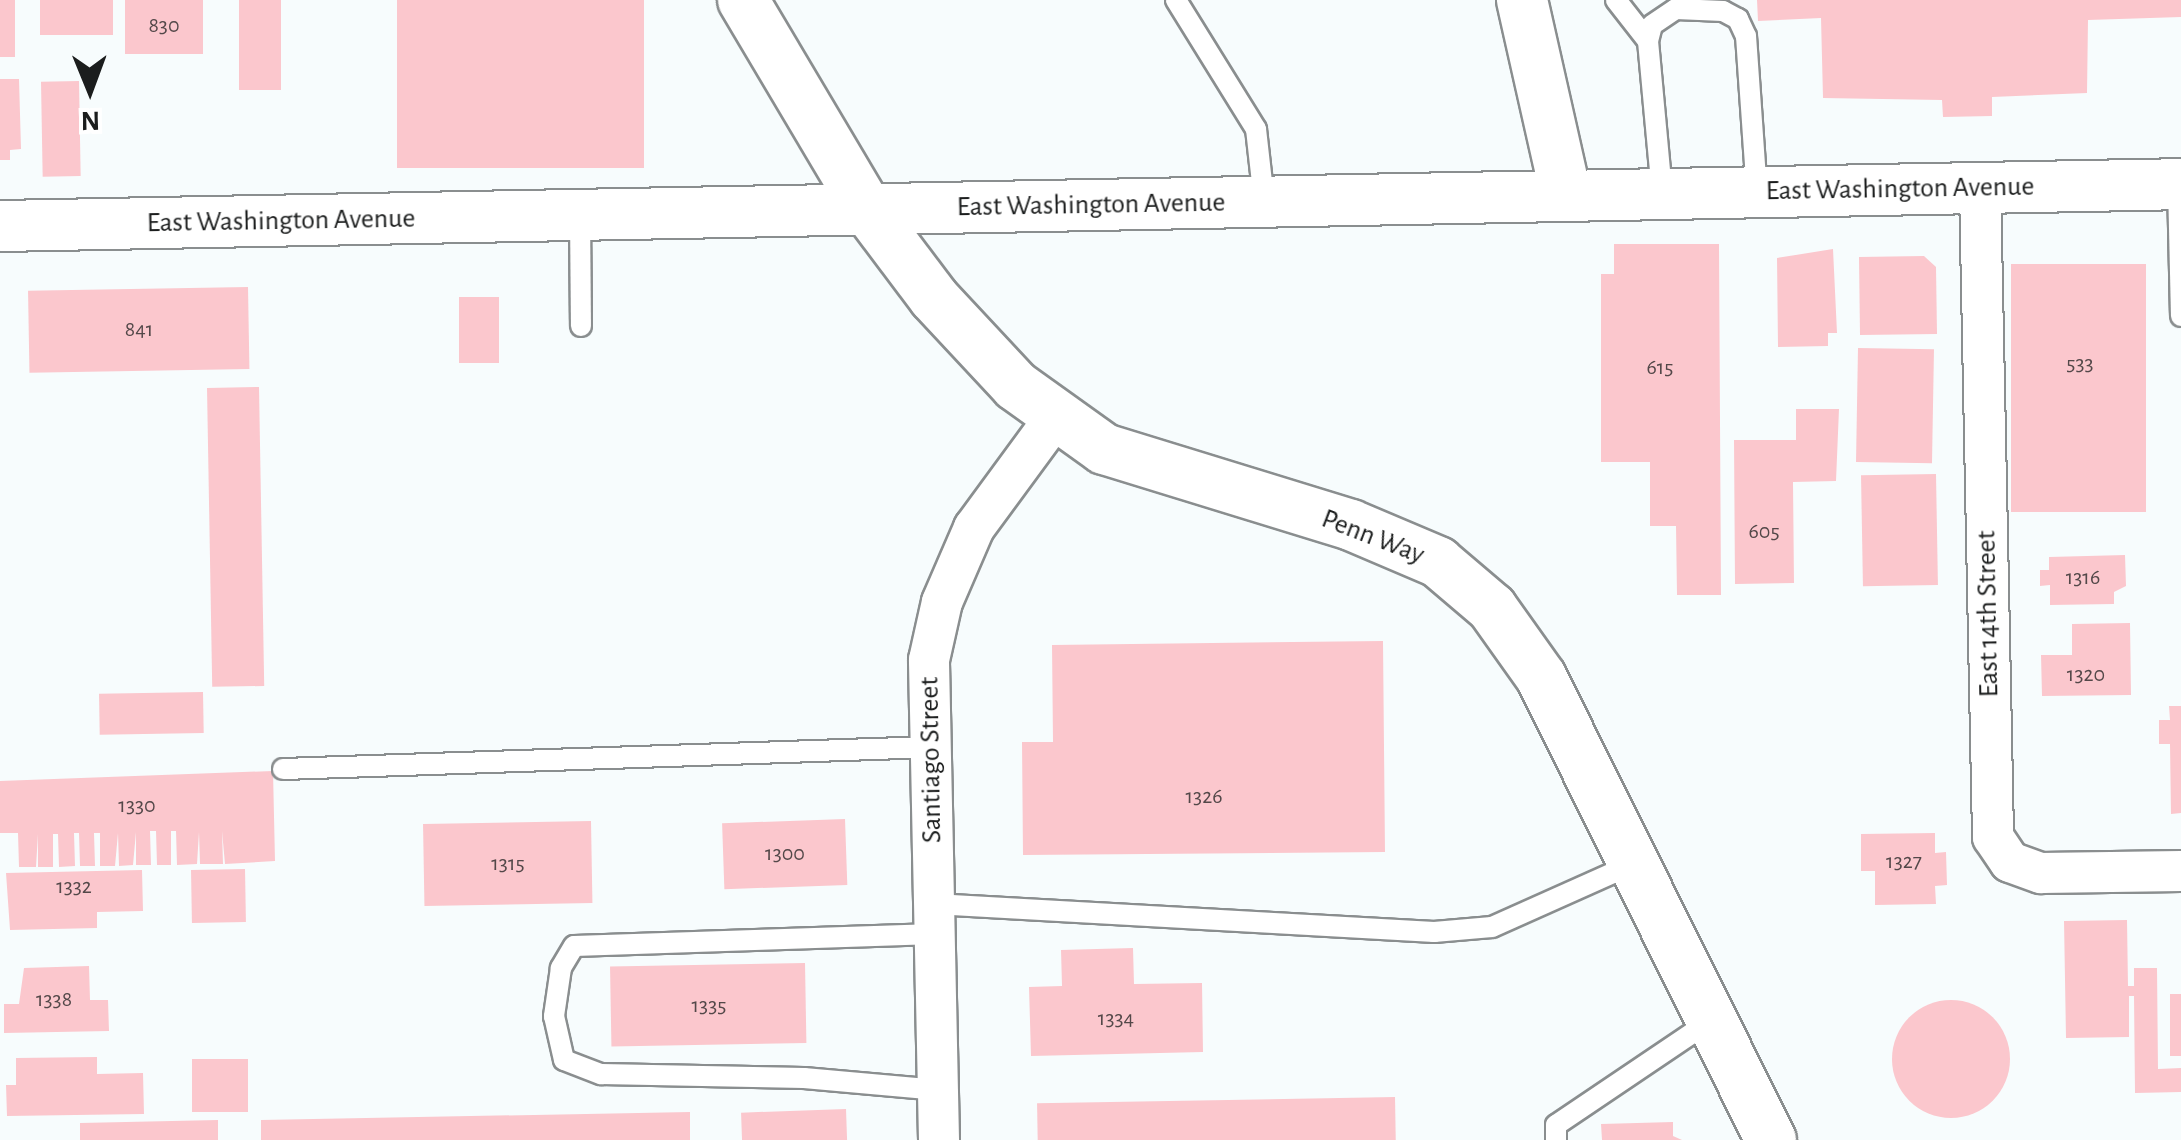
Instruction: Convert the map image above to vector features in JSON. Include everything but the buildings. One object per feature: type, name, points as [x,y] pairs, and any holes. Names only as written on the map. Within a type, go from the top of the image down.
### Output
[{"type":"street","name":"Penn Way","points":[[743,0],[867,210],[934,298],[1016,386],[1104,449],[1351,525],[1438,562],[1492,608],[1540,677],[1772,1140]]},
{"type":"street","points":[[1522,0],[1566,196]]},
{"type":"street","name":"East Washington Avenue","points":[[0,226],[2179,184]]},
{"type":"street","name":"East 14th Street","points":[[1980,188],[1993,837],[2010,862],[2040,872],[2181,870]]},
{"type":"street","name":"Santiago Street","points":[[939,1140],[929,660],[942,602],[974,528],[1058,415]]},
{"type":"lane","points":[[1176,0],[1256,129],[1264,202]]},
{"type":"lane","points":[[1616,0],[1648,41]]},
{"type":"lane","points":[[1663,194],[1648,41],[1652,25],[1676,8],[1723,11],[1738,19],[1751,56],[1757,192]]},
{"type":"lane","points":[[2179,184],[2181,316]]},
{"type":"lane","points":[[580,215],[580,326]]},
{"type":"lane","points":[[283,769],[931,747]]},
{"type":"lane","points":[[938,1090],[804,1078],[601,1074],[564,1060],[554,1016],[560,968],[574,946],[934,919],[1434,932],[1492,927],[1633,864]]},
{"type":"lane","points":[[1556,1140],[1556,1125],[1712,1020]]}]
